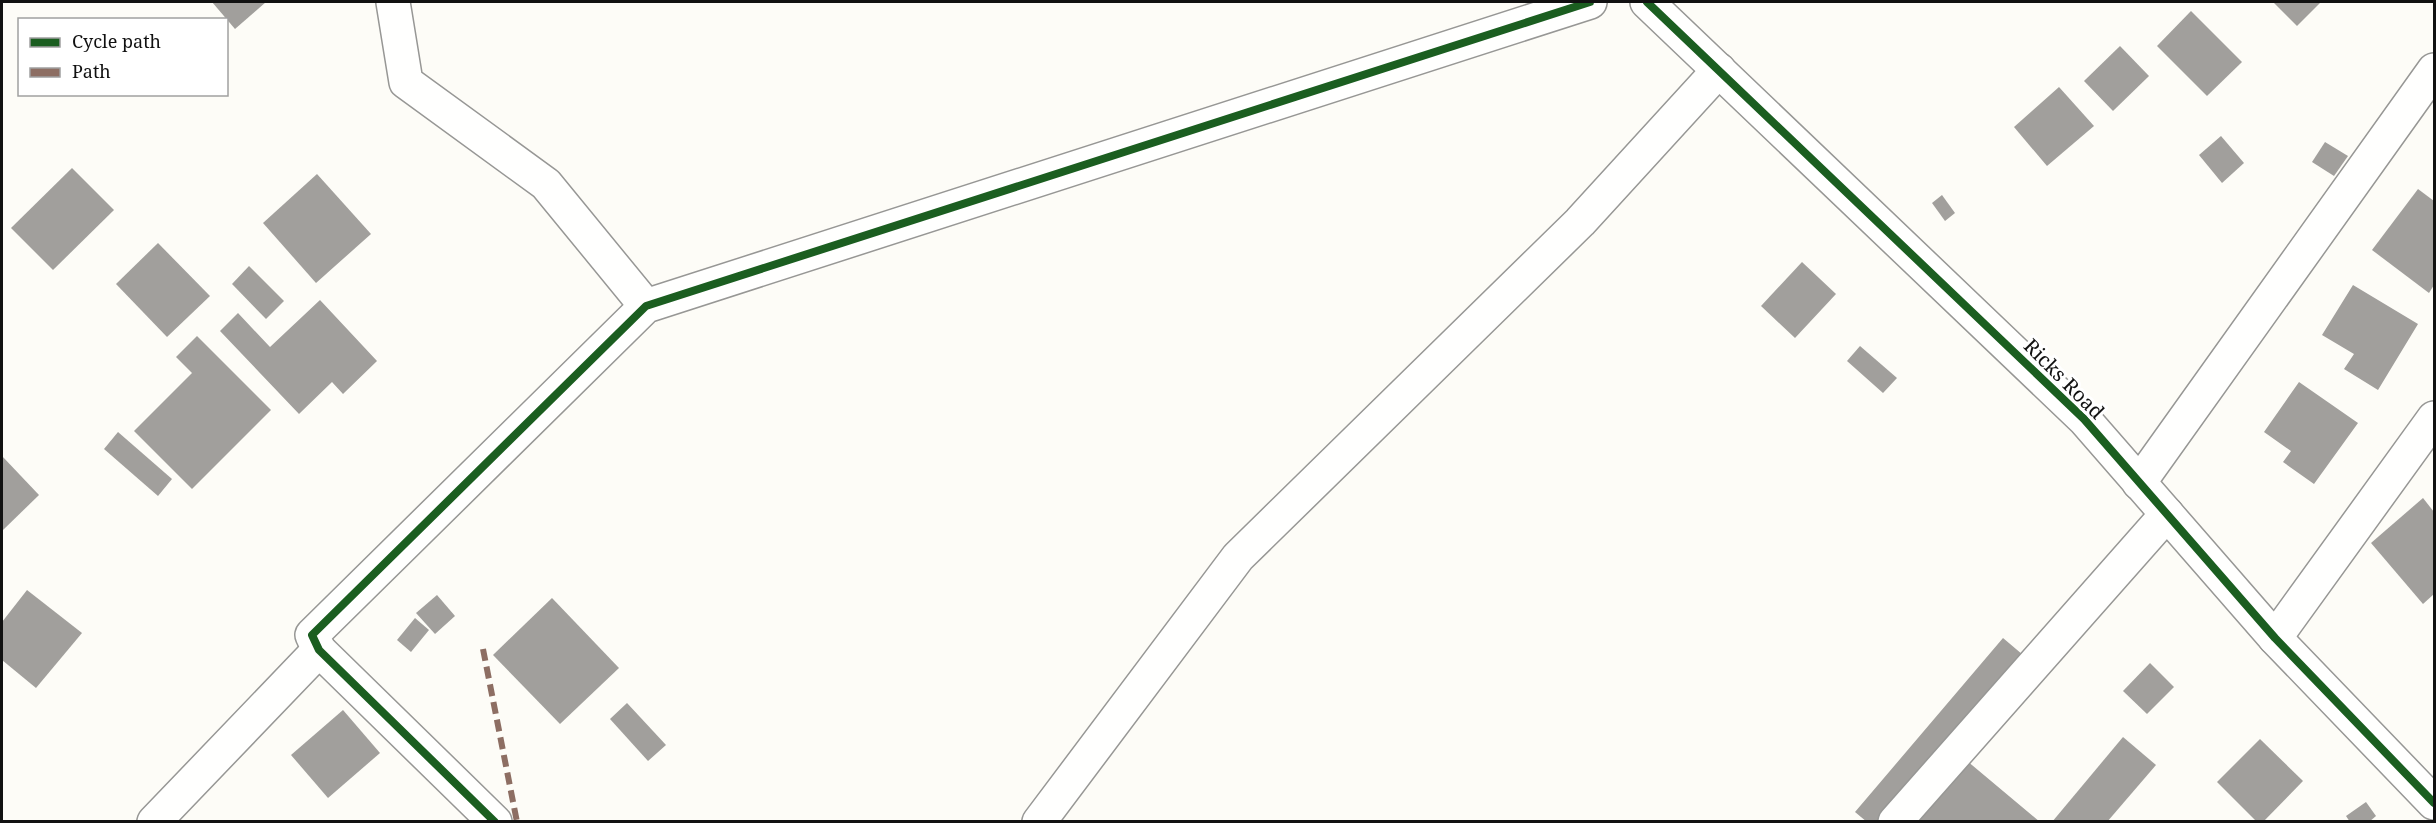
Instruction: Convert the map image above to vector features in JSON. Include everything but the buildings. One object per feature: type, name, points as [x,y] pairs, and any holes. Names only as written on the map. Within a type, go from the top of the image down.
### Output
[{"type":"street","points":[[393,2],[406,82],[546,184],[646,306]]},
{"type":"street","points":[[495,822],[319,650],[312,635],[646,306],[1590,2]]},
{"type":"street","name":"Ricks Road","points":[[1647,2],[2084,419],[2275,638],[2434,803]]},
{"type":"street","points":[[1039,822],[1238,557],[1580,222],[1719,70]]},
{"type":"street","points":[[2139,483],[2434,70]]},
{"type":"street","points":[[2275,638],[2434,418]]},
{"type":"street","points":[[1895,822],[2166,514]]},
{"type":"street","points":[[154,822],[319,650]]},
{"type":"marked path","points":[[483,649],[517,822]]},
{"type":"cycle path","points":[[495,822],[319,650],[312,635],[646,306],[1590,2]]},
{"type":"cycle path","points":[[1647,2],[2084,419],[2275,638],[2434,803]]}]
